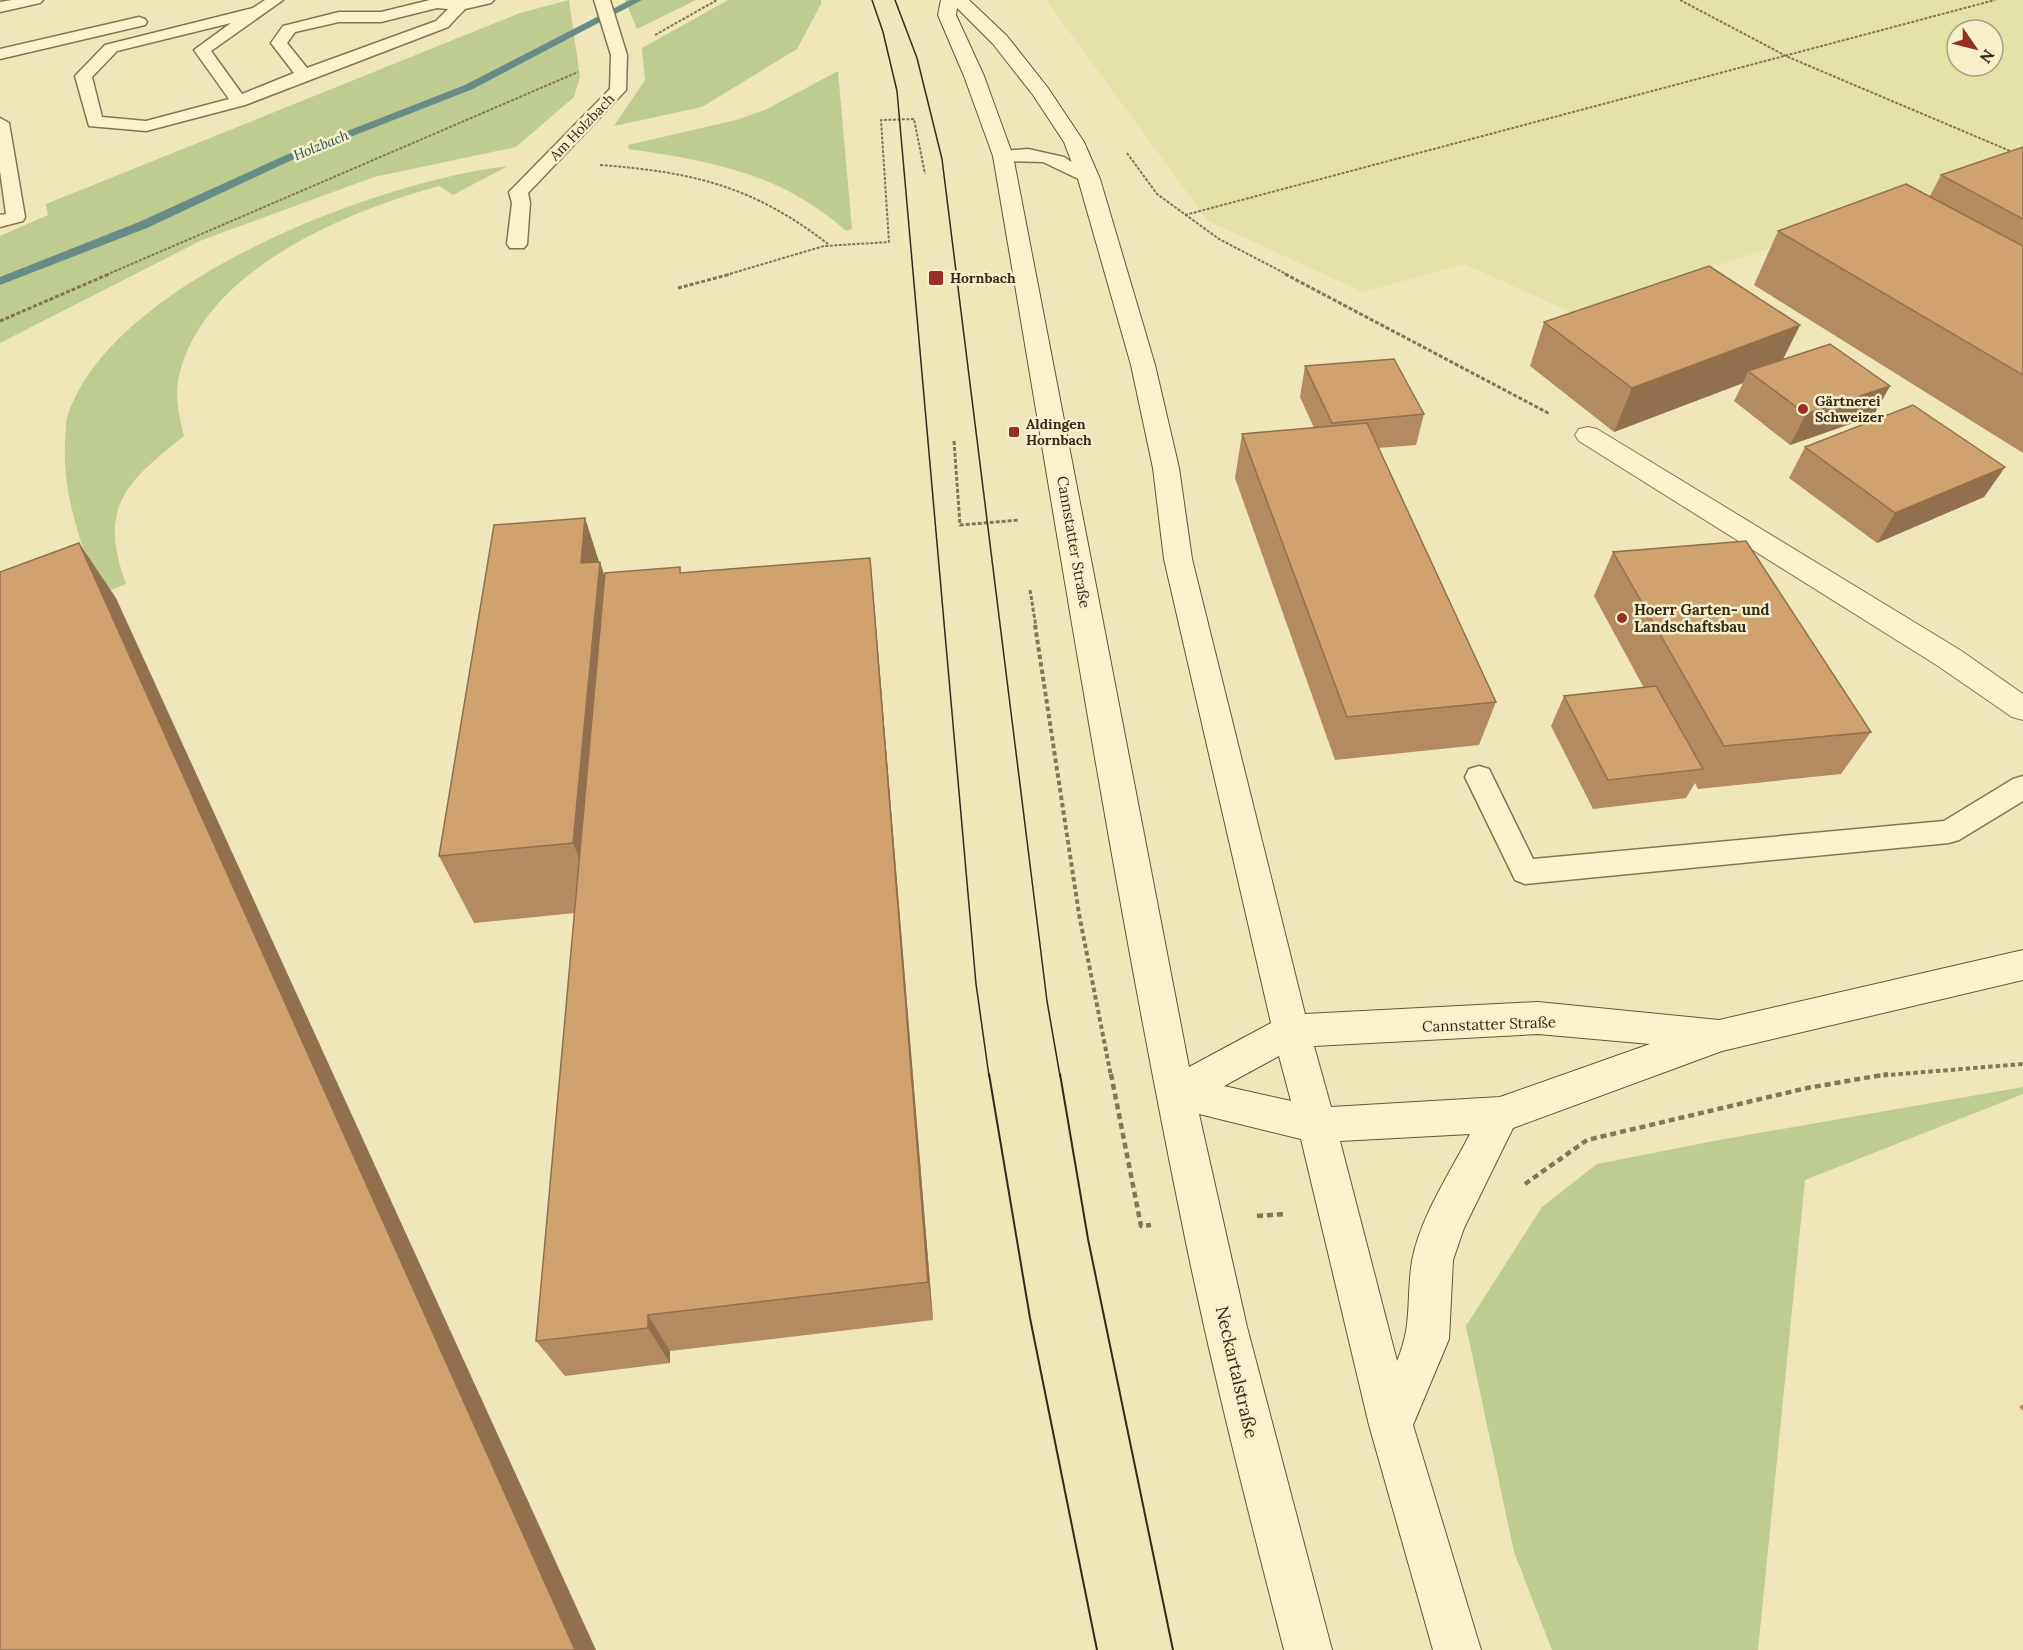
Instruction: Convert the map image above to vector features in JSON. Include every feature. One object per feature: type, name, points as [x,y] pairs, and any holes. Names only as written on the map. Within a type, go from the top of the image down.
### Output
[{"type":"main road","name":"Cannstatter Straße","points":[[950,0],[947,15],[974,76],[1004,156],[1141,914],[1177,1092]]},
{"type":"main road","points":[[959,0],[1000,40],[1041,92],[1074,142],[1089,179],[1143,365],[1166,468],[1178,560],[1291,1031],[1317,1125],[1391,1425],[1457,1650]]},
{"type":"main road","points":[[1588,435],[1949,658],[2023,709]]},
{"type":"main road","name":"Cannstatter Straße","points":[[1177,1092],[1317,1125],[1500,1114],[1722,1035],[2023,964]]},
{"type":"main road","name":"Cannstatter Straße","points":[[1177,1092],[1291,1031],[1538,1018],[1722,1035]]},
{"type":"main road","name":"Neckartalstraße","points":[[1177,1092],[1202,1220],[1262,1476],[1308,1650]]},
{"type":"main road","points":[[1391,1425],[1428,1339],[1433,1260],[1446,1223],[1500,1114]]},
{"type":"lane","points":[[0,8],[35,0]]},
{"type":"lane","points":[[239,101],[202,50],[275,0]]},
{"type":"lane","points":[[304,75],[279,43],[289,29],[339,16],[381,17],[437,3],[460,6],[486,0]]},
{"type":"lane","name":"Am Holzbach","points":[[517,244],[521,203],[518,192],[618,90],[618,49],[602,0]]},
{"type":"lane","points":[[260,11],[111,48],[83,76],[95,123],[146,126],[239,101],[442,24],[460,6]]},
{"type":"lane","points":[[0,54],[156,18]]},
{"type":"lane","points":[[0,123],[4,158],[16,217],[0,221]]},
{"type":"lane","points":[[1004,156],[1026,153],[1046,155],[1089,179]]},
{"type":"lane","points":[[1479,777],[1525,872],[1949,832],[2023,787]]},
{"type":"path","points":[[0,321],[412,142],[618,49],[717,0]]},
{"type":"path","points":[[1680,0],[1788,57],[2016,153]]},
{"type":"path","points":[[1185,215],[1788,57],[1995,0]]},
{"type":"path","points":[[678,288],[776,262],[794,253],[830,246],[889,242],[881,120],[914,118],[925,174]]},
{"type":"path","points":[[1123,146],[1157,194],[1220,239],[1588,435]]},
{"type":"path","points":[[545,164],[635,167],[712,180],[753,194],[786,211],[830,246]]},
{"type":"path","points":[[954,441],[960,525],[1019,520]]},
{"type":"shaded area","points":[[1046,0],[2023,0],[2023,165],[1573,313],[1464,264],[1363,292],[1208,221]]},
{"type":"green space","points":[[569,0],[580,77],[574,97],[516,147],[374,177],[202,240],[0,343],[0,236],[48,215],[46,204],[520,13]]},
{"type":"green space","points":[[625,0],[696,0],[637,29]]},
{"type":"green space","points":[[728,0],[821,0],[821,4],[797,49],[702,107],[614,126],[645,80],[642,48]]},
{"type":"green space","points":[[838,71],[852,229],[846,231],[796,195],[744,173],[717,165],[629,149],[628,145],[736,120],[765,110]]},
{"type":"green space","points":[[508,166],[453,195],[439,186],[361,212],[320,230],[280,252],[244,278],[214,309],[191,343],[178,382],[178,403],[184,436],[132,483],[122,499],[116,516],[115,535],[118,557],[126,584],[98,595],[70,500],[65,461],[66,424],[93,369],[135,323],[191,282],[255,247],[322,216],[390,193],[453,176]]},
{"type":"green space","points":[[2023,1087],[2023,1094],[1805,1180],[1758,1650],[1552,1650],[1514,1552],[1466,1326],[1542,1207],[1597,1164],[1719,1140]]},
{"type":"building","points":[[2023,147],[2023,219],[1941,175]]},
{"type":"building","points":[[1906,184],[2023,246],[2023,375],[1778,231]]},
{"type":"building","points":[[1709,266],[1800,325],[1632,388],[1544,322]]},
{"type":"building","points":[[1830,344],[1890,386],[1806,414],[1748,371]]},
{"type":"building","points":[[1394,359],[1424,414],[1332,423],[1305,366]]},
{"type":"building","points":[[1913,405],[2005,467],[1895,513],[1805,447]]},
{"type":"building","points":[[1367,423],[1496,702],[1347,717],[1242,434]]},
{"type":"building","points":[[585,518],[581,563],[600,562],[573,843],[439,856],[494,525]]},
{"type":"building","points":[[1746,541],[1871,732],[1724,746],[1613,552]]},
{"type":"building","points":[[79,543],[575,1650],[0,1650],[0,572]]},
{"type":"building","points":[[870,558],[928,1282],[648,1315],[648,1328],[536,1341],[605,573],[680,567],[680,573]]},
{"type":"building","points":[[1656,686],[1703,769],[1608,780],[1564,696]]},
{"type":"waterway","name":"Holzbach","points":[[0,281],[143,225],[290,157],[469,87],[637,0]]},
{"type":"tram line","points":[[872,0],[883,32],[897,91],[976,984],[989,1076]]},
{"type":"tram line","points":[[895,0],[917,58],[942,159],[1047,1001],[1060,1076]]},
{"type":"tram line","points":[[989,1074],[1030,1318],[1097,1650]]},
{"type":"tram line","points":[[1060,1074],[1088,1239],[1173,1650]]},
{"type":"place","name":"Hornbach","points":[[936,278]]},
{"type":"place","name":"Gärtnerei Schweizer","points":[[1803,409]]},
{"type":"place","name":"Aldingen Hornbach","points":[[1014,432]]},
{"type":"place","name":"Hoerr Garten- und Landschaftsbau","points":[[1622,618]]}]
